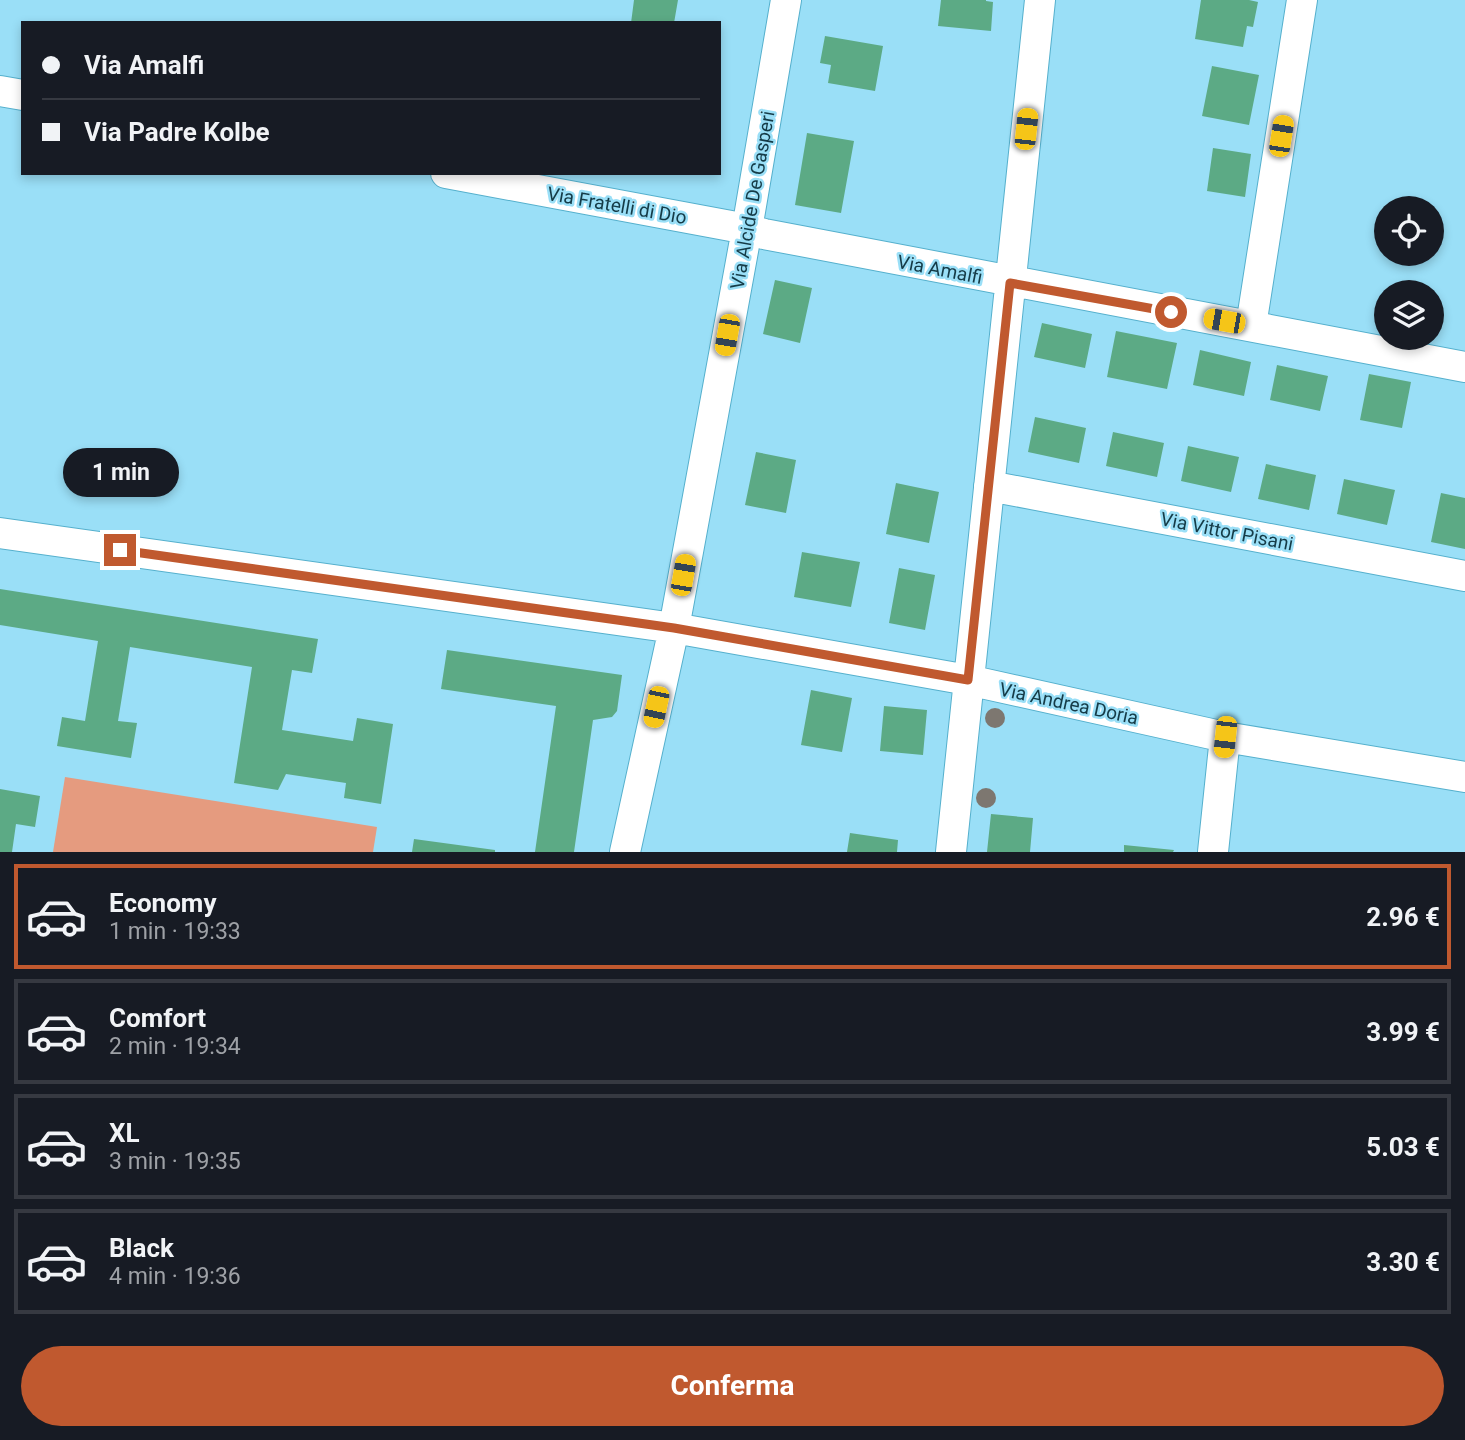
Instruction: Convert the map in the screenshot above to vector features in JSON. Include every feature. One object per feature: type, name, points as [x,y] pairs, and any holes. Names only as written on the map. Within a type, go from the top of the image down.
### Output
[{"type":"street","name":"Via Alcide De Gasperi","points":[[625,852],[674,628],[786,0]]},
{"type":"street","points":[[951,852],[1040,0]]},
{"type":"street","points":[[1251,326],[1302,0]]},
{"type":"street","points":[[0,91],[21,95]]},
{"type":"street","name":"Via Fratelli di Dio","points":[[457,175],[747,229]]},
{"type":"street","name":"Via Amalfi","points":[[747,229],[1010,283],[1465,368]]},
{"type":"street","name":"Via Vittor Pisani","points":[[989,486],[1465,576]]},
{"type":"street","name":"Via Andrea Doria","points":[[0,533],[674,628],[968,680],[1225,737],[1465,777]]},
{"type":"street","points":[[1213,852],[1225,737]]},
{"type":"shaded area","points":[[65,777],[377,827],[373,852],[53,852]]},
{"type":"building","points":[[634,0],[678,0],[674,21],[631,21]]},
{"type":"building","points":[[941,0],[993,2],[991,31],[938,26]]},
{"type":"building","points":[[1201,0],[1258,2],[1253,27],[1247,26],[1243,47],[1195,39]]},
{"type":"building","points":[[825,36],[883,46],[875,91],[828,83],[831,65],[820,63]]},
{"type":"building","points":[[1212,66],[1259,75],[1249,125],[1202,116]]},
{"type":"building","points":[[807,133],[854,141],[841,213],[795,205]]},
{"type":"building","points":[[1213,148],[1251,154],[1245,197],[1207,191]]},
{"type":"building","points":[[775,280],[812,288],[800,343],[763,334]]},
{"type":"building","points":[[1042,323],[1092,334],[1085,368],[1034,357]]},
{"type":"building","points":[[1116,331],[1177,343],[1167,389],[1107,377]]},
{"type":"building","points":[[1200,350],[1251,362],[1244,396],[1193,385]]},
{"type":"building","points":[[1277,365],[1328,376],[1320,411],[1270,400]]},
{"type":"building","points":[[1369,374],[1411,382],[1402,428],[1360,420]]},
{"type":"building","points":[[1035,417],[1086,428],[1079,463],[1028,452]]},
{"type":"building","points":[[1113,432],[1164,443],[1157,477],[1106,466]]},
{"type":"building","points":[[1188,446],[1239,457],[1231,492],[1181,481]]},
{"type":"building","points":[[756,452],[796,460],[786,513],[745,505]]},
{"type":"building","points":[[1266,464],[1316,475],[1309,510],[1258,499]]},
{"type":"building","points":[[1344,479],[1395,490],[1387,525],[1337,514]]},
{"type":"building","points":[[896,483],[939,492],[929,543],[886,534]]},
{"type":"building","points":[[1441,493],[1465,498],[1465,549],[1431,542]]},
{"type":"building","points":[[802,552],[860,562],[851,607],[794,597]]},
{"type":"building","points":[[899,568],[935,575],[925,630],[889,623]]},
{"type":"building","points":[[0,589],[318,639],[312,673],[292,670],[282,730],[353,741],[357,718],[393,724],[381,804],[344,798],[346,783],[286,774],[278,790],[234,783],[252,667],[130,647],[118,721],[137,723],[131,758],[57,746],[62,717],[85,721],[98,641],[0,625]]},
{"type":"building","points":[[447,650],[622,675],[617,711],[612,717],[593,720],[574,852],[535,852],[556,706],[441,689]]},
{"type":"building","points":[[811,690],[852,698],[842,752],[801,745]]},
{"type":"building","points":[[884,706],[927,710],[923,755],[880,751]]},
{"type":"building","points":[[0,789],[40,796],[35,827],[16,824],[12,852],[0,852]]},
{"type":"building","points":[[991,814],[1033,818],[1030,852],[987,852]]},
{"type":"building","points":[[850,833],[898,840],[897,852],[847,852]]},
{"type":"building","points":[[414,839],[495,850],[495,852],[412,852]]},
{"type":"building","points":[[1124,845],[1174,850],[1124,852]]},
{"type":"route","points":[[120,550],[674,628],[968,680],[1010,283],[1171,312]]}]
